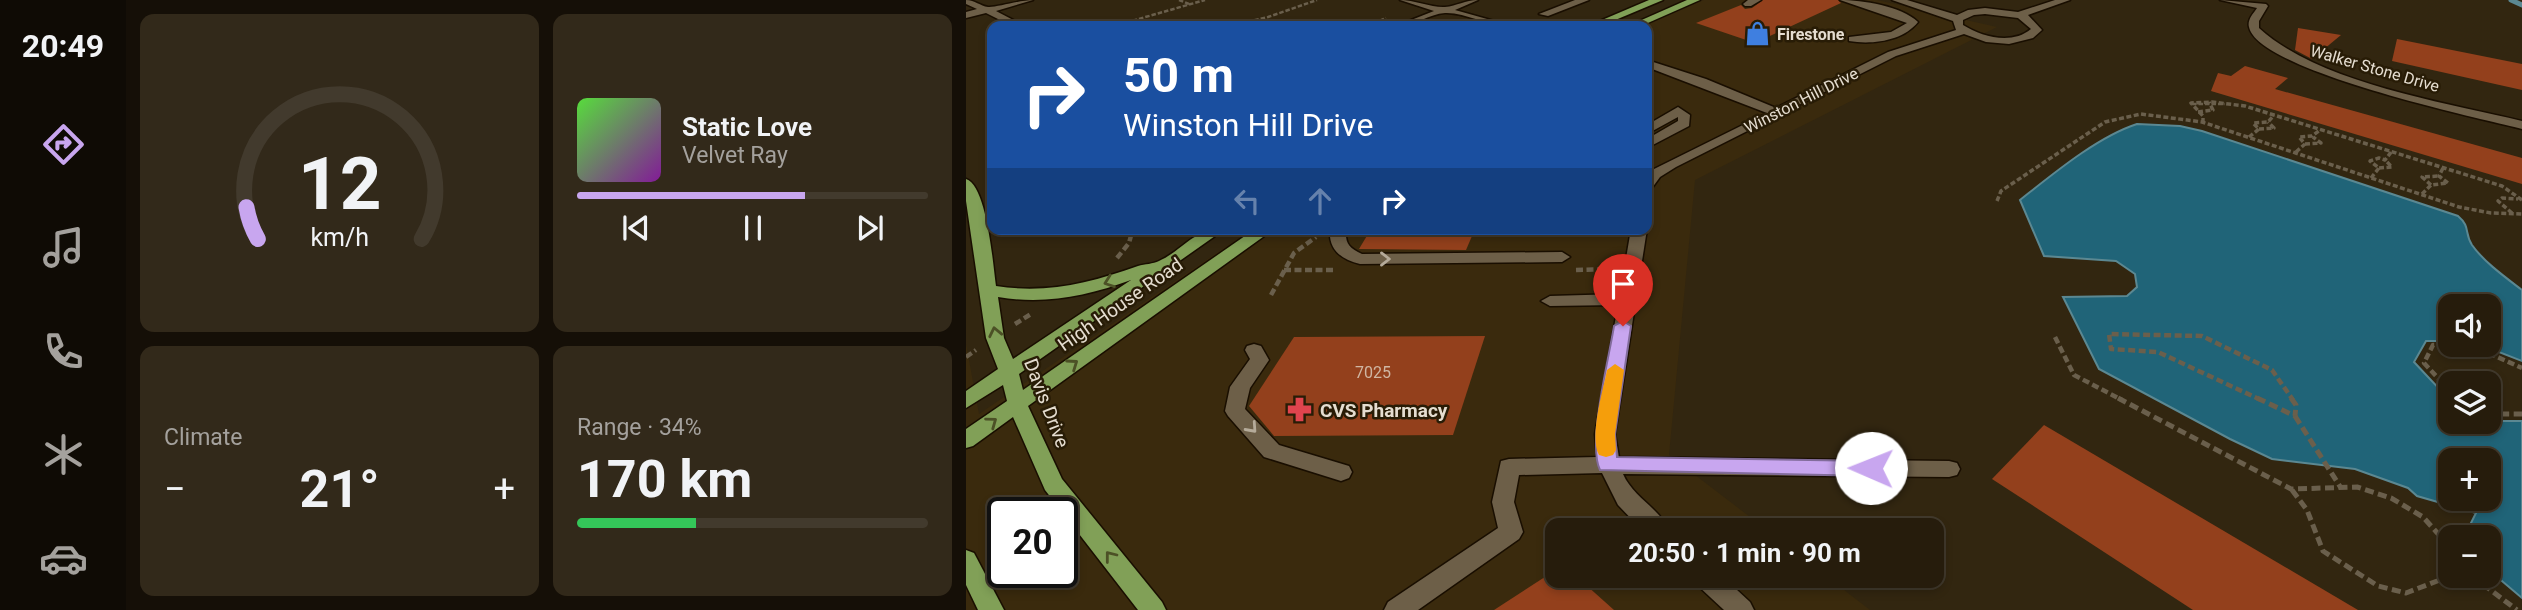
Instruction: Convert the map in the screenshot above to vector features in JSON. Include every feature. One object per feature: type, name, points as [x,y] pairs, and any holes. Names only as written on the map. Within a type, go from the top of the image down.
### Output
[{"type":"main road","points":[[1606,21],[1658,0]]},
{"type":"main road","points":[[1645,21],[1695,0]]},
{"type":"main road","name":"Davis Drive","points":[[966,183],[976,207],[995,338],[1009,372],[1017,403],[1053,484],[1153,610]]},
{"type":"main road","name":"High House Road","points":[[966,401],[1208,235]]},
{"type":"main road","name":"High House Road","points":[[966,440],[1257,235]]},
{"type":"main road","points":[[988,290],[1049,298],[1090,289],[1173,259]]},
{"type":"main road","points":[[966,560],[991,610]]},
{"type":"street","points":[[966,0],[1010,21]]},
{"type":"street","points":[[966,15],[1028,0]]},
{"type":"street","points":[[1405,0],[1491,21]]},
{"type":"street","points":[[1415,21],[1473,0]]},
{"type":"street","points":[[1544,14],[1584,0]]},
{"type":"street","points":[[1845,0],[1905,16],[1913,22],[1910,27],[1898,32],[1853,39]]},
{"type":"street","points":[[1896,0],[1961,25],[1980,37],[2005,40],[2023,38],[2037,30],[2032,22],[2018,15],[1997,11],[1972,12],[1932,0]]},
{"type":"street","points":[[2018,15],[2065,0]]},
{"type":"street","name":"Walker Stone Drive","points":[[2225,0],[2263,6],[2254,21],[2254,29],[2269,46],[2293,59],[2340,76],[2522,125]]},
{"type":"street","points":[[1443,11],[1446,17],[1459,21]]},
{"type":"street","name":"Winston Hill Drive","points":[[1652,178],[1671,164],[1910,45],[1961,25],[1972,12]]},
{"type":"street","points":[[1652,53],[1676,64],[1702,82]]},
{"type":"street","points":[[1652,65],[1777,113]]},
{"type":"street","points":[[1652,126],[1673,109]]},
{"type":"street","points":[[1652,134],[1679,119],[1673,109]]},
{"type":"street","points":[[1652,141],[1684,124],[1684,114],[1673,109]]},
{"type":"street","points":[[1333,235],[1343,253],[1360,259],[1562,257]]},
{"type":"street","points":[[1638,235],[1605,434],[1607,465],[1623,497],[1645,518]]},
{"type":"street","points":[[1550,301],[1627,299]]},
{"type":"street","points":[[1254,350],[1260,360],[1240,387],[1236,411],[1272,451],[1340,472]]},
{"type":"street","points":[[1397,610],[1511,532],[1503,502],[1509,467],[1607,465],[1948,469]]},
{"type":"street","points":[[1718,588],[1741,610]]},
{"type":"path","points":[[1179,0],[1190,4]]},
{"type":"path","points":[[1131,21],[1205,0]]},
{"type":"path","points":[[1251,21],[1317,0]]},
{"type":"path","points":[[2197,112],[2213,110],[2209,102]]},
{"type":"path","points":[[2203,123],[2203,117],[2191,103],[2245,106],[2502,186],[2521,199]]},
{"type":"path","points":[[1997,201],[2001,191],[2105,122],[2141,114],[2203,123],[2459,207],[2491,213],[2522,214]]},
{"type":"path","points":[[2268,122],[2274,115]]},
{"type":"path","points":[[2248,138],[2259,130],[2274,128],[2268,122],[2253,122],[2259,130]]},
{"type":"path","points":[[2305,144],[2299,137],[2312,136],[2321,129]]},
{"type":"path","points":[[2295,153],[2305,144],[2321,143],[2312,136]]},
{"type":"path","points":[[2385,159],[2392,167],[2379,168],[2370,161],[2385,159],[2392,151]]},
{"type":"path","points":[[2371,178],[2379,168]]},
{"type":"path","points":[[2439,176],[2443,168]]},
{"type":"path","points":[[2422,194],[2431,185],[2448,183],[2439,176],[2422,177],[2431,185]]},
{"type":"path","points":[[2513,214],[2498,201],[2502,198],[2521,199]]},
{"type":"path","points":[[1271,295],[1294,253],[1323,235]]},
{"type":"path","points":[[1575,270],[1611,269]]},
{"type":"path","points":[[2295,416],[2296,405],[2272,370],[2202,336],[2109,334],[2111,349],[2158,352],[2295,416],[2341,488]]},
{"type":"path","points":[[2055,337],[2074,375],[2291,489],[2307,510],[2323,551],[2378,586],[2406,593],[2438,581]]},
{"type":"path","points":[[2438,378],[2424,363],[2433,345],[2473,346],[2522,368]]},
{"type":"path","points":[[2501,414],[2522,414]]},
{"type":"path","points":[[2291,489],[2357,487],[2392,498],[2424,517],[2438,533]]},
{"type":"path","points":[[2488,588],[2517,610]]},
{"type":"shaded area","points":[[1704,0],[1877,0],[1997,27],[1695,180],[1669,455],[1751,518],[1545,518],[1545,588],[1842,588],[1870,610],[966,610],[966,344],[979,414],[1243,235],[1652,235],[1652,21]]},
{"type":"water","points":[[2137,124],[2180,126],[2202,131],[2458,216],[2465,223],[2470,241],[2477,251],[2522,290],[2522,361],[2501,353],[2501,294],[2438,294],[2438,341],[2426,341],[2414,362],[2438,388],[2438,434],[2501,434],[2501,420],[2522,421],[2522,598],[2501,580],[2501,525],[2470,525],[2476,513],[2469,511],[2501,511],[2501,448],[2438,448],[2438,502],[2417,496],[2408,488],[2355,469],[2272,459],[2099,369],[2063,297],[2127,296],[2137,287],[2135,274],[2116,261],[2044,256],[2020,200],[2076,157],[2106,138]]},
{"type":"building","points":[[1763,0],[1838,0],[1841,3],[1755,43],[1696,23],[1741,5],[1745,9],[1752,8]]},
{"type":"building","points":[[2298,28],[2341,35],[2312,59],[2295,50]]},
{"type":"building","points":[[2397,39],[2522,64],[2522,90],[2392,61]]},
{"type":"building","points":[[2245,66],[2288,78],[2275,89],[2522,158],[2522,184],[2211,91],[2218,73],[2231,76]]},
{"type":"building","points":[[1367,235],[1472,235],[1466,250],[1359,249]]},
{"type":"building","name":"CVS Pharmacy","points":[[1485,336],[1453,435],[1274,436],[1249,406],[1294,337]]},
{"type":"building","points":[[2044,425],[2358,610],[2193,610],[1992,479]]},
{"type":"building","points":[[1545,577],[1545,588],[1589,588],[1614,610],[1494,610]]},
{"type":"waterway","points":[[2511,0],[2522,5]]},
{"type":"slow traffic","points":[[1606,450],[1605,434],[1615,370]]},
{"type":"place","name":"Firestone","points":[[1757,34]]},
{"type":"place","name":"CVS Pharmacy","points":[[1300,410]]},
{"type":"route","points":[[1623,326],[1605,434],[1607,465],[1871,468]]}]
